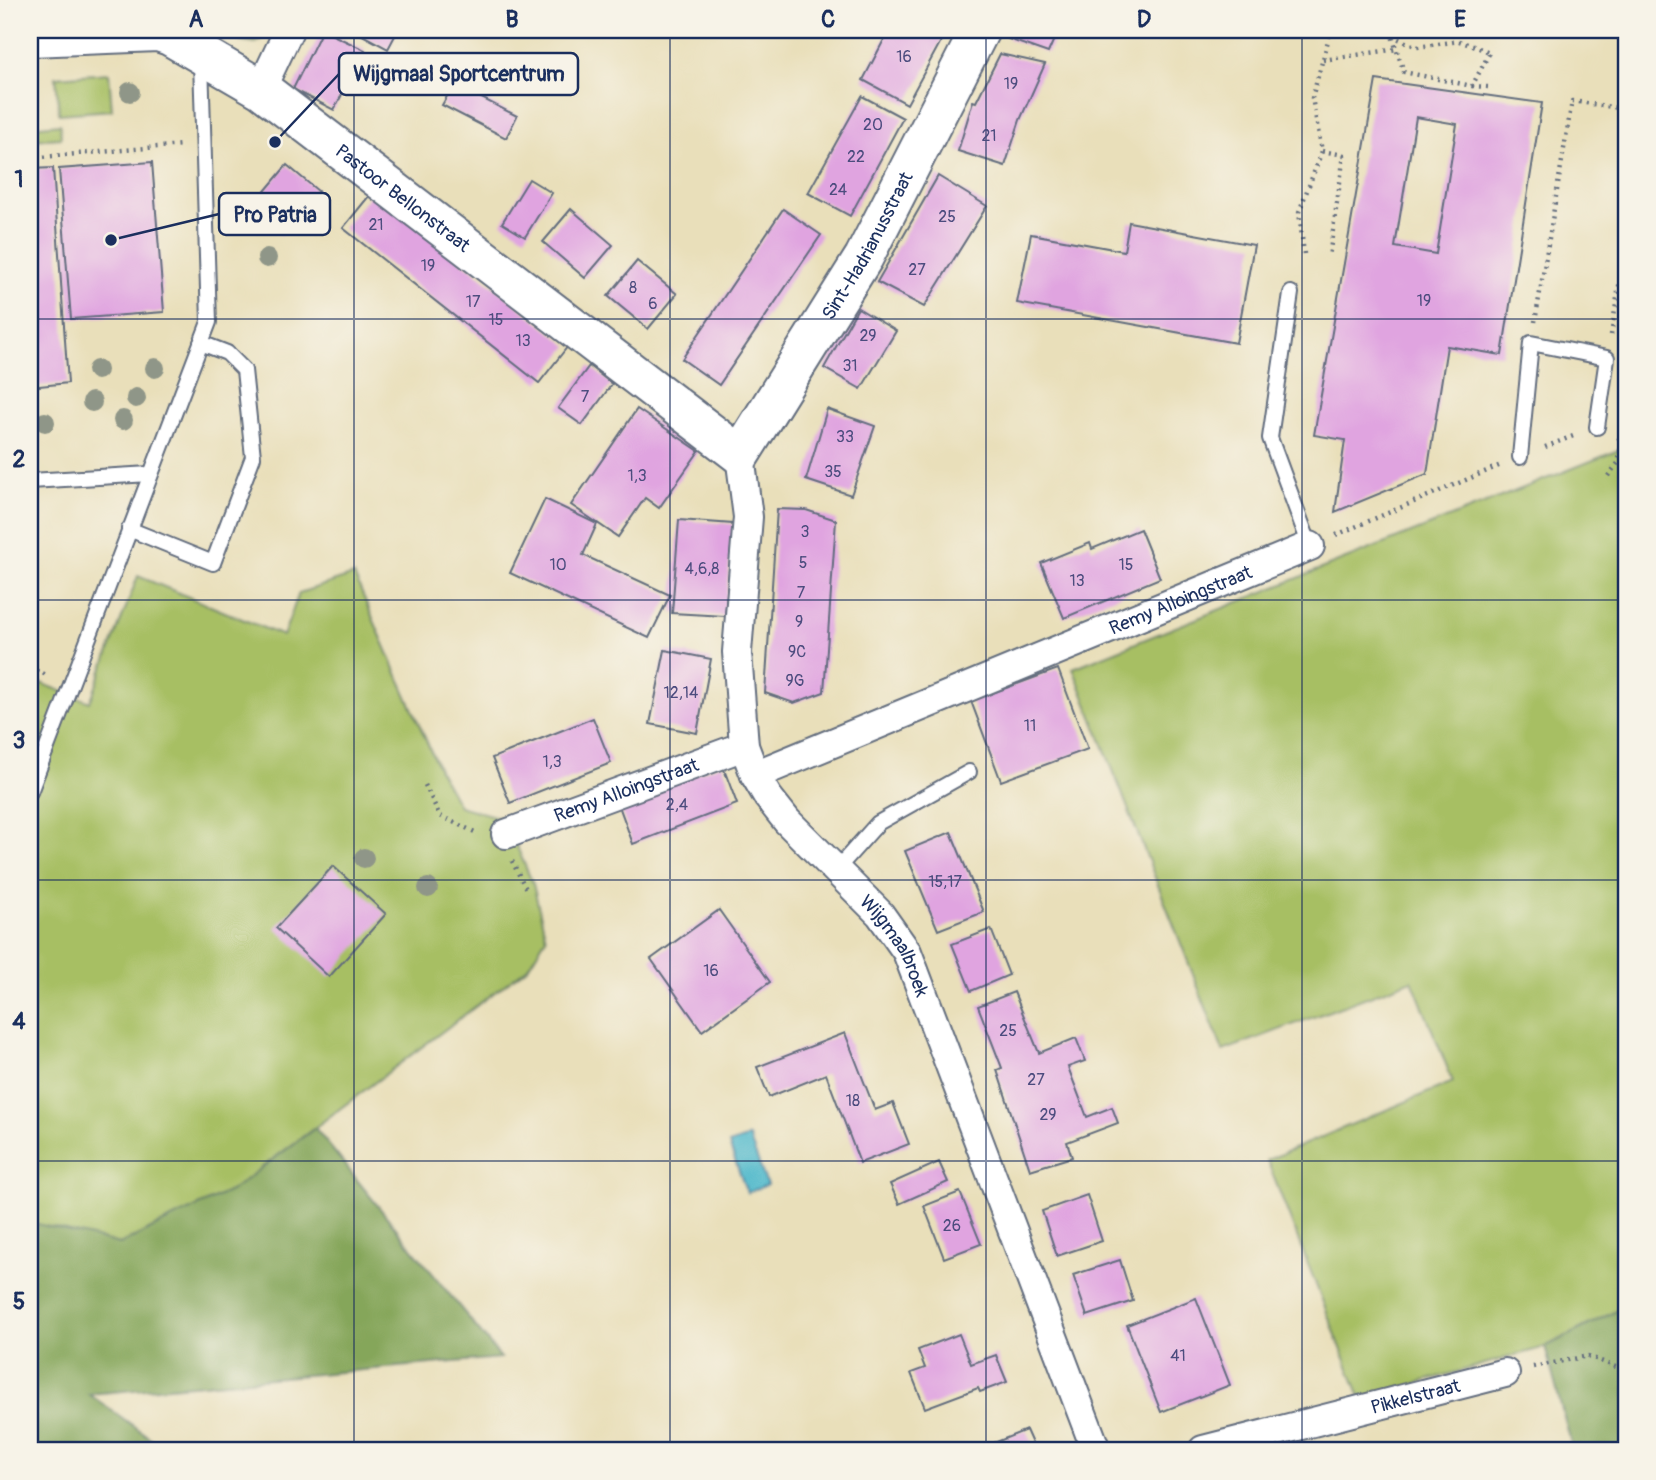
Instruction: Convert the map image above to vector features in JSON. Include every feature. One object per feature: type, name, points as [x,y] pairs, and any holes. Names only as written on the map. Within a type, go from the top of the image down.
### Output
[{"type":"street","points":[[261,89],[289,30]]},
{"type":"street","name":"Sint-Hadrianusstraat","points":[[740,455],[864,257],[980,30]]},
{"type":"street","name":"Pastoor Bellonstraat","points":[[30,37],[158,32],[170,36],[261,89],[740,455]]},
{"type":"street","name":"Wijgmaalbroek","points":[[740,455],[748,517],[737,652],[744,746],[755,775],[787,821],[880,914],[907,952],[1096,1450]]},
{"type":"street","name":"Remy Alloingstraat","points":[[755,775],[1310,546]]},
{"type":"street","name":"Remy Alloingstraat","points":[[506,834],[744,746]]},
{"type":"street","name":"Pikkelstraat","points":[[1203,1450],[1505,1373]]},
{"type":"lane","points":[[30,792],[209,322],[201,55]]},
{"type":"lane","points":[[1291,293],[1270,438],[1310,546]]},
{"type":"lane","points":[[129,529],[213,563],[253,457],[244,370],[227,353],[201,343]]},
{"type":"lane","points":[[1520,457],[1531,343],[1607,358],[1601,426]]},
{"type":"lane","points":[[30,481],[150,474]]},
{"type":"lane","points":[[836,870],[878,823],[969,772]]},
{"type":"path","points":[[1304,254],[1299,212],[1322,150],[1312,98],[1331,30]]},
{"type":"path","points":[[1379,30],[1417,47],[1459,40],[1490,52],[1472,86]]},
{"type":"path","points":[[1392,36],[1404,72],[1488,87]]},
{"type":"path","points":[[1323,60],[1397,50]]},
{"type":"path","points":[[1531,343],[1572,101],[1626,109]]},
{"type":"path","points":[[30,158],[204,143]]},
{"type":"path","points":[[1322,150],[1344,155],[1329,257]]},
{"type":"path","points":[[1607,358],[1626,243]]},
{"type":"path","points":[[1310,546],[1520,457],[1601,426],[1622,442],[1618,463],[1608,476]]},
{"type":"path","points":[[425,785],[440,816],[475,833],[506,834]]},
{"type":"path","points":[[1505,1373],[1588,1356],[1626,1371]]},
{"type":"green space","points":[[208,30],[272,30],[256,43],[229,39]]},
{"type":"green space","points":[[109,73],[112,110],[59,114],[56,77]]},
{"type":"green space","points":[[60,124],[61,138],[30,140],[30,127]]},
{"type":"green space","points":[[1626,447],[1626,1316],[1618,1310],[1545,1347],[1361,1399],[1267,1160],[1453,1082],[1412,980],[1223,1051],[1073,668]]},
{"type":"green space","points":[[354,575],[440,772],[459,806],[505,819],[533,884],[546,938],[528,967],[232,1190],[120,1244],[33,1223],[30,1226],[30,679],[90,702],[138,576],[283,636],[299,593]]},
{"type":"green space","points":[[315,1128],[501,1358],[89,1394],[167,1450],[30,1450],[30,1226],[33,1223],[120,1244],[232,1190]]},
{"type":"green space","points":[[1618,1310],[1626,1316],[1626,1450],[1573,1450],[1545,1347]]},
{"type":"water","points":[[749,1137],[767,1185],[747,1193],[729,1144]]},
{"type":"building","points":[[322,30],[365,50],[334,110],[293,89]]},
{"type":"building","points":[[353,30],[398,30],[388,49]]},
{"type":"building","points":[[889,30],[947,30],[907,104],[863,80]]},
{"type":"building","points":[[1012,30],[1058,30],[1048,53],[1008,39]]},
{"type":"building","points":[[1000,54],[1045,64],[1020,120],[1005,166],[958,151],[973,101],[976,102]]},
{"type":"building","points":[[1376,80],[1542,103],[1502,355],[1447,346],[1427,474],[1335,512],[1345,440],[1314,435]],"holes":[[[1416,117],[1457,124],[1436,254],[1395,247]]]},
{"type":"building","points":[[454,84],[517,116],[506,138],[442,105]]},
{"type":"building","points":[[862,96],[903,118],[850,216],[808,193]]},
{"type":"building","points":[[152,162],[164,312],[71,319],[59,169]]},
{"type":"building","points":[[287,165],[318,191],[281,235],[250,209]]},
{"type":"building","points":[[53,168],[68,383],[30,387],[30,169]]},
{"type":"building","points":[[938,176],[987,206],[924,307],[877,282]]},
{"type":"building","points":[[529,179],[552,193],[525,237],[502,223]]},
{"type":"building","points":[[373,191],[568,346],[539,383],[343,228]]},
{"type":"building","points":[[571,209],[613,245],[585,278],[543,242]]},
{"type":"building","points":[[783,209],[821,235],[719,385],[682,359]]},
{"type":"building","points":[[1129,222],[1254,245],[1236,343],[1017,303],[1031,234],[1124,251]]},
{"type":"building","points":[[637,261],[677,294],[648,329],[608,296]]},
{"type":"building","points":[[858,308],[896,331],[861,389],[824,368]]},
{"type":"building","points":[[589,366],[612,384],[582,425],[558,408]]},
{"type":"building","points":[[637,409],[699,451],[659,508],[645,498],[618,537],[571,505]]},
{"type":"building","points":[[827,409],[875,426],[851,495],[806,480]]},
{"type":"building","points":[[545,499],[597,524],[583,555],[670,595],[649,638],[510,573]]},
{"type":"building","points":[[777,509],[806,510],[836,520],[824,692],[794,703],[765,693]]},
{"type":"building","points":[[679,520],[733,524],[725,616],[672,613]]},
{"type":"building","points":[[1140,529],[1160,578],[1064,618],[1041,563],[1090,543],[1092,549]]},
{"type":"building","points":[[665,650],[711,659],[697,733],[650,724]]},
{"type":"building","points":[[1058,669],[1088,749],[1001,781],[971,701]]},
{"type":"building","points":[[593,718],[611,763],[510,803],[492,758]]},
{"type":"building","points":[[722,764],[737,804],[633,844],[618,803]]},
{"type":"building","points":[[951,832],[984,912],[938,930],[905,851]]},
{"type":"building","points":[[333,866],[386,914],[329,977],[276,928]]},
{"type":"building","points":[[719,910],[770,982],[702,1031],[651,959]]},
{"type":"building","points":[[991,929],[1009,975],[971,991],[952,944]]},
{"type":"building","points":[[1014,992],[1039,1053],[1076,1038],[1085,1061],[1068,1067],[1087,1117],[1112,1107],[1118,1123],[1067,1142],[1072,1157],[1030,1170],[997,1070],[1002,1068],[978,1006]]},
{"type":"building","points":[[845,1033],[875,1110],[893,1103],[909,1144],[860,1163],[826,1074],[769,1097],[757,1067]]},
{"type":"building","points":[[939,1162],[948,1182],[899,1204],[890,1184]]},
{"type":"building","points":[[960,1192],[981,1244],[944,1258],[924,1206]]},
{"type":"building","points":[[1087,1195],[1102,1241],[1057,1256],[1042,1211]]},
{"type":"building","points":[[1120,1260],[1133,1301],[1087,1316],[1073,1275]]},
{"type":"building","points":[[1196,1298],[1230,1385],[1161,1412],[1127,1325]]},
{"type":"building","points":[[959,1334],[971,1364],[996,1355],[1007,1382],[980,1392],[978,1388],[925,1408],[911,1373],[925,1368],[918,1350]]},
{"type":"building","points":[[1026,1430],[1035,1450],[978,1450],[994,1443]]},
{"type":"building","points":[[1292,1443],[1294,1450],[1267,1450],[1267,1449]]},
{"type":"place","name":"Wijgmaal Sportcentrum","points":[[275,142]]},
{"type":"place","name":"Pro Patria","points":[[111,240]]}]
